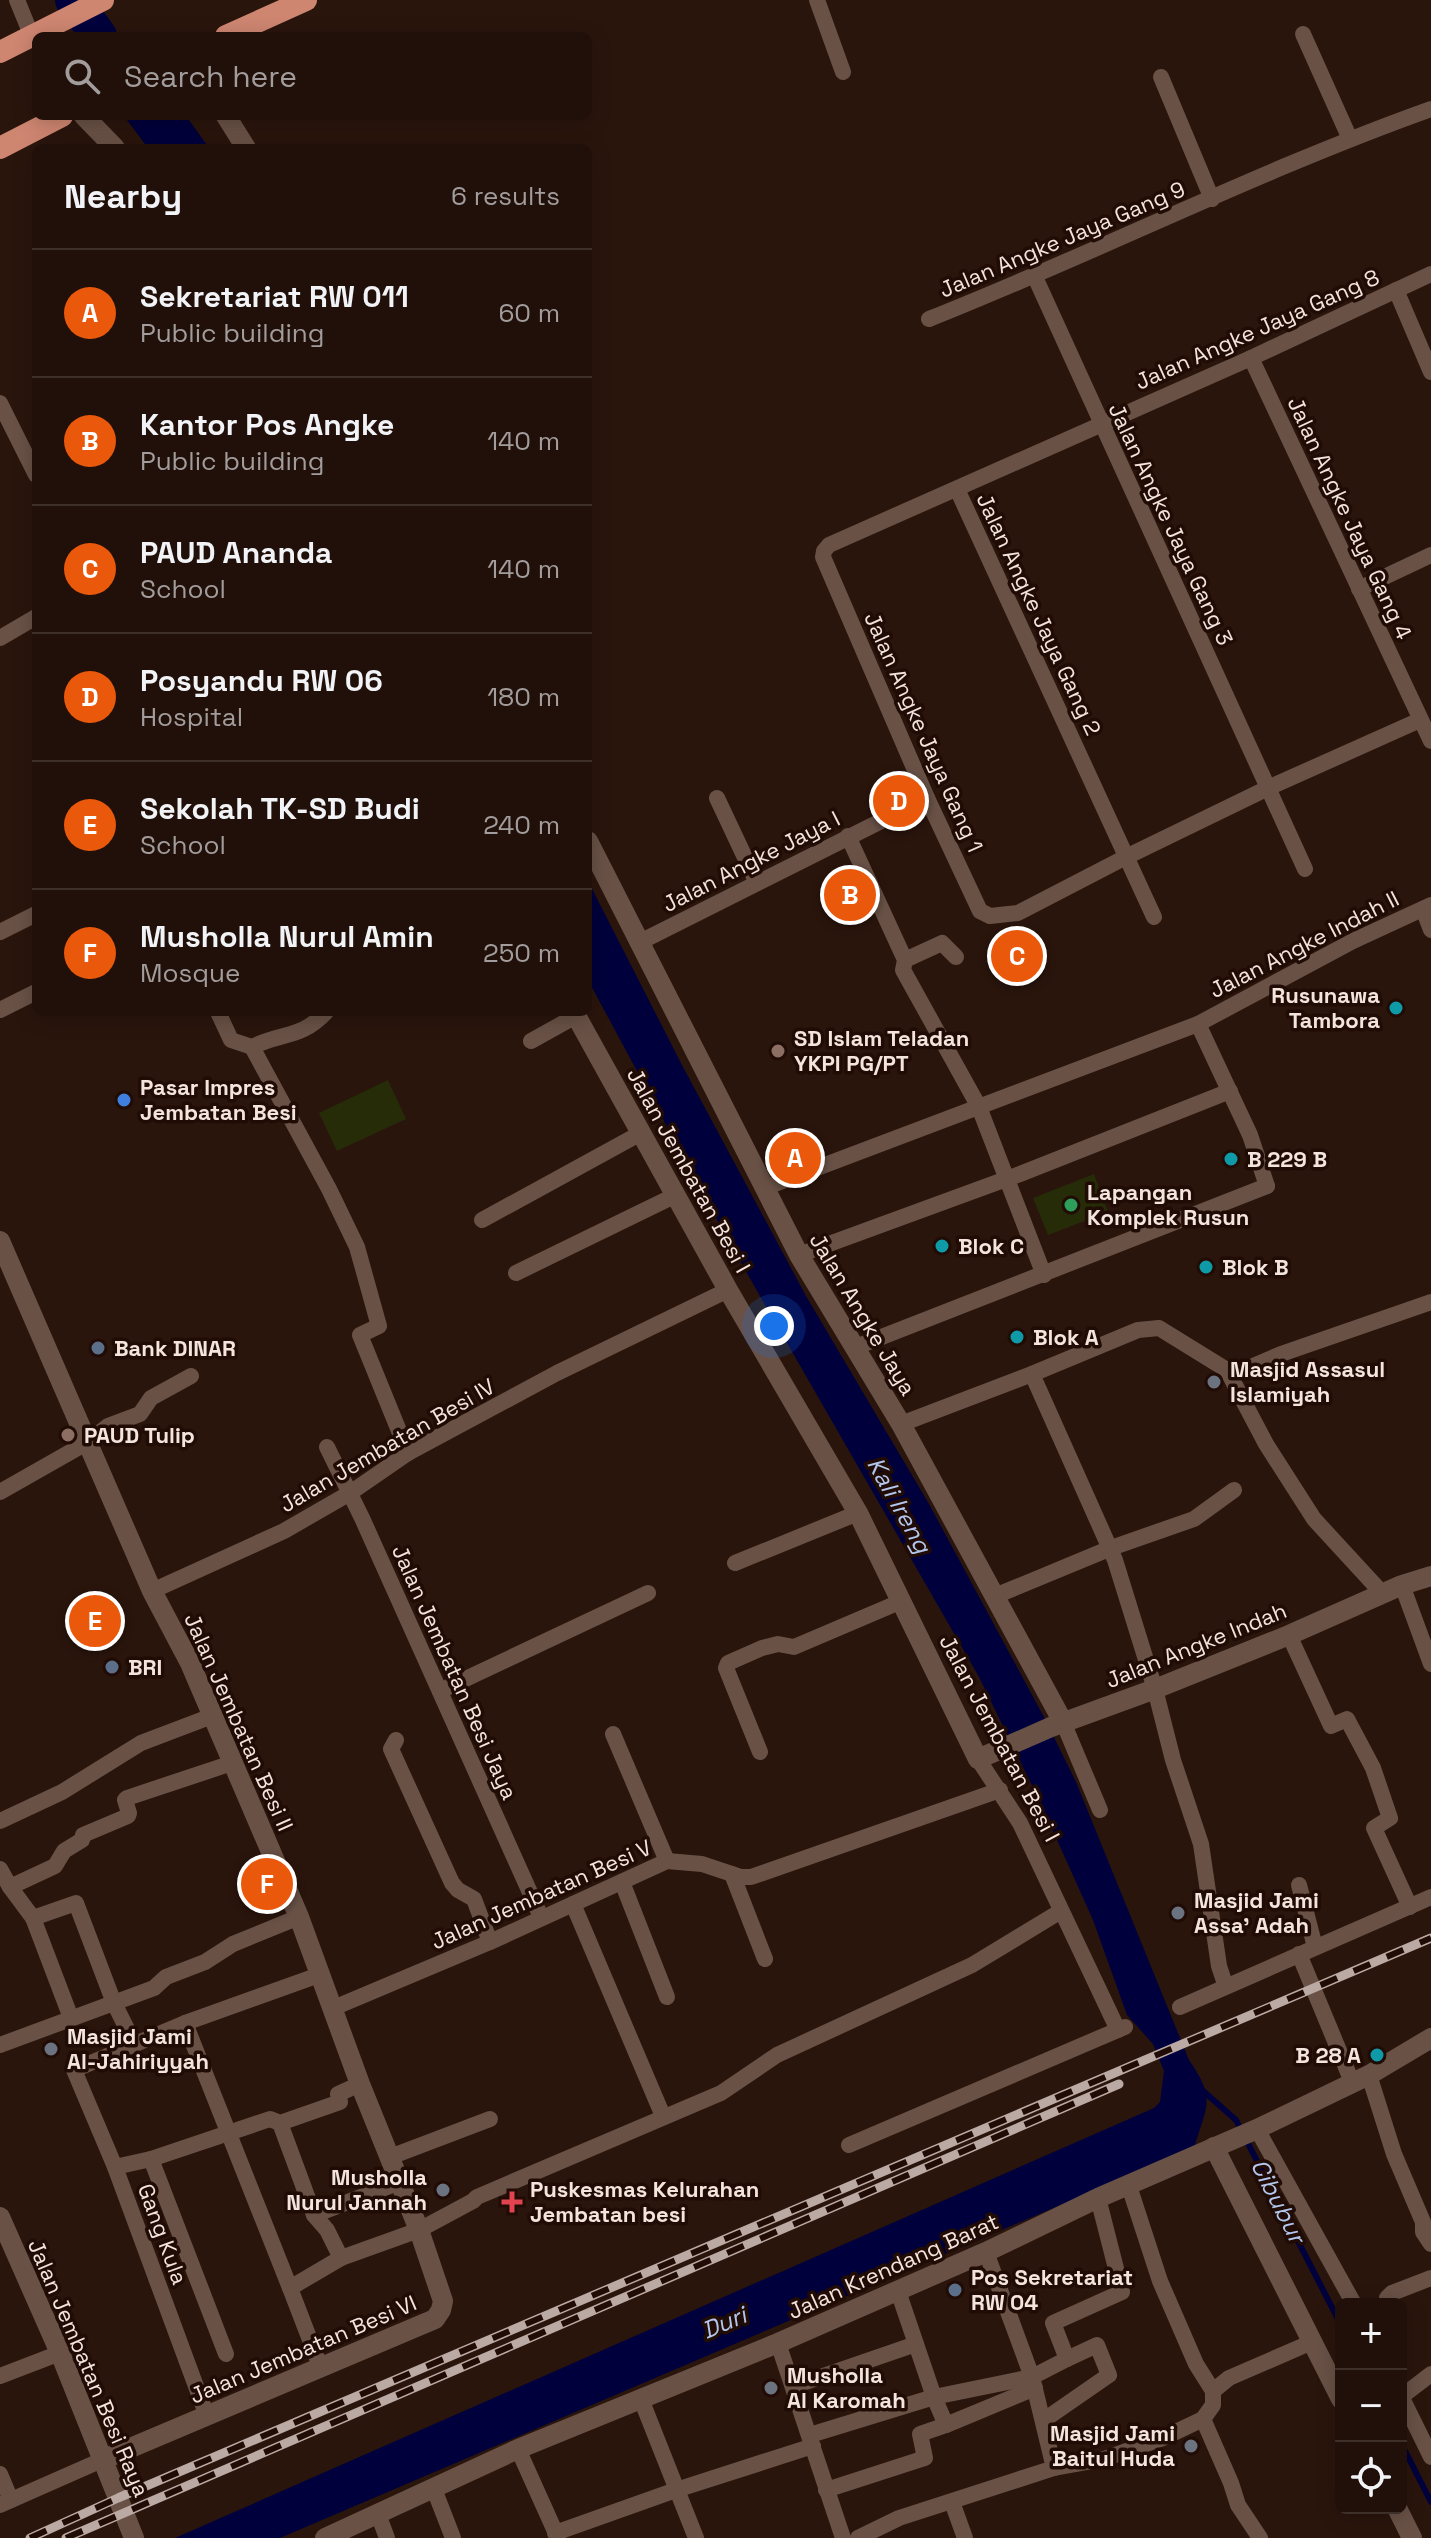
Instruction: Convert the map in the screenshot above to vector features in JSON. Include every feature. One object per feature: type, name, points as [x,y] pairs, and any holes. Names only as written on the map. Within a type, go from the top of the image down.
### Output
[{"type":"highway","points":[[0,52],[29,32],[103,0]]},
{"type":"highway","points":[[235,32],[306,0]]},
{"type":"highway","points":[[0,148],[54,120]]},
{"type":"street","points":[[17,0],[29,32]]},
{"type":"street","points":[[817,0],[843,72]]},
{"type":"street","points":[[1303,34],[1350,139]]},
{"type":"street","name":"Jalan Angke Jaya Gang 9","points":[[1161,77],[1212,199]]},
{"type":"street","name":"Jalan Angke Jaya Gang 9","points":[[929,319],[1035,277],[1350,139],[1430,110]]},
{"type":"street","points":[[88,120],[111,144]]},
{"type":"street","points":[[228,120],[244,144]]},
{"type":"street","name":"Jalan Angke Jaya Gang 8","points":[[1101,424],[1431,274]]},
{"type":"street","name":"Jalan Angke Jaya Gang 3","points":[[1035,277],[1305,869]]},
{"type":"street","points":[[1396,290],[1431,372]]},
{"type":"street","name":"Jalan Angke Jaya Gang 4","points":[[1251,358],[1431,741]]},
{"type":"street","points":[[0,403],[32,467]]},
{"type":"street","name":"Jalan Angke Jaya Gang 2","points":[[1101,424],[957,489],[1154,917]]},
{"type":"street","name":"Jalan Angke Jaya Gang 1","points":[[957,489],[829,545],[823,557],[927,798],[980,911],[990,916],[1018,913],[1126,857]]},
{"type":"street","points":[[1359,589],[1431,555]]},
{"type":"street","points":[[0,638],[32,619]]},
{"type":"street","points":[[1126,857],[1268,788],[1420,720]]},
{"type":"street","points":[[717,798],[757,883]]},
{"type":"street","name":"Jalan Angke Jaya I","points":[[638,943],[927,798]]},
{"type":"street","points":[[848,836],[905,960],[903,970],[979,1107],[1044,1275]]},
{"type":"street","name":"Jalan Angke Jaya","points":[[592,849],[799,1255],[901,1424],[995,1596],[1100,1810]]},
{"type":"street","points":[[1427,907],[1431,930]]},
{"type":"street","name":"Jalan Angke Indah II","points":[[764,1188],[1198,1024],[1353,941],[1427,907]]},
{"type":"street","points":[[0,932],[32,916]]},
{"type":"street","points":[[905,960],[942,943],[956,957]]},
{"type":"street","points":[[0,1010],[32,994]]},
{"type":"street","points":[[220,1016],[231,1040],[252,1047],[357,1247],[379,1326],[360,1335],[408,1453]]},
{"type":"street","points":[[252,1047],[270,1038],[299,1033],[313,1026],[322,1016]]},
{"type":"street","points":[[531,1041],[572,1016]]},
{"type":"street","name":"Jalan Jembatan Besi I","points":[[576,1016],[728,1290],[858,1513],[1000,1790],[1020,1823],[1061,1911],[1122,2028],[849,2145]]},
{"type":"street","points":[[856,1347],[1268,1187],[1250,1135],[1198,1024]]},
{"type":"street","points":[[799,1255],[1230,1091]]},
{"type":"street","points":[[482,1220],[641,1133]]},
{"type":"street","points":[[516,1273],[676,1195]]},
{"type":"street","name":"Jalan Jembatan Besi II","points":[[0,1241],[8,1278],[88,1442],[152,1591],[190,1663],[299,1917],[331,2009],[419,2230]]},
{"type":"street","name":"Jalan Jembatan Besi IV","points":[[152,1591],[264,1541],[350,1493],[408,1453],[557,1373],[728,1290]]},
{"type":"street","points":[[1232,1375],[1281,1354],[1431,1302]]},
{"type":"street","points":[[901,1424],[1138,1330],[1162,1329],[1191,1350],[1223,1366],[1232,1375],[1260,1433],[1314,1519],[1392,1590],[1431,1664]]},
{"type":"street","points":[[1032,1374],[1111,1548],[1201,1844],[1219,1966],[1225,1984],[1228,1984]]},
{"type":"street","points":[[0,1492],[88,1442],[108,1426],[140,1414],[151,1398],[191,1376]]},
{"type":"street","name":"Jalan Jembatan Besi Jaya","points":[[327,1447],[541,1917]]},
{"type":"street","points":[[995,1596],[1111,1548],[1194,1519],[1234,1490]]},
{"type":"street","points":[[735,1563],[858,1513]]},
{"type":"street","name":"Jalan Angke Indah","points":[[985,1756],[1057,1724],[1155,1689],[1431,1576]]},
{"type":"street","points":[[440,1691],[648,1593]]},
{"type":"street","points":[[760,1752],[726,1668],[728,1663],[778,1644],[794,1647],[902,1601]]},
{"type":"street","points":[[1289,1635],[1331,1726],[1347,1719],[1373,1768],[1390,1818],[1374,1828],[1410,1907]]},
{"type":"street","points":[[0,1821],[62,1792],[141,1743],[212,1716]]},
{"type":"street","points":[[613,1734],[667,1861]]},
{"type":"street","points":[[396,1740],[391,1749],[452,1883],[474,1899],[490,1942]]},
{"type":"street","points":[[10,1887],[55,1866],[64,1851],[82,1840],[83,1835],[128,1816],[127,1798],[232,1763]]},
{"type":"street","name":"Jalan Jembatan Besi V","points":[[331,2009],[490,1942],[667,1861],[702,1864],[751,1877],[1000,1790]]},
{"type":"street","points":[[0,1869],[33,1918],[71,2018]]},
{"type":"street","points":[[732,1874],[765,1959]]},
{"type":"street","points":[[622,1882],[667,1997]]},
{"type":"street","points":[[1299,1885],[1307,1951],[1423,2222],[1423,2232],[1431,2244]]},
{"type":"street","points":[[1180,2007],[1431,1897]]},
{"type":"street","points":[[33,1918],[76,1903],[114,2003],[135,2045],[185,2023],[319,1975]]},
{"type":"street","points":[[573,1904],[663,2116]]},
{"type":"street","points":[[290,2288],[341,2258],[419,2230],[477,2197],[721,2093],[788,2049],[972,1965],[1061,1911]]},
{"type":"street","points":[[0,2045],[154,1988],[166,1977],[205,1962],[233,1944],[299,1917]]},
{"type":"street","points":[[185,2023],[320,2366]]},
{"type":"street","name":"Jalan Krendang Barat","points":[[325,2538],[518,2449],[778,2343],[986,2252],[1098,2198],[1256,2129],[1360,2078],[1431,2038]]},
{"type":"street","name":"Gang Kula","points":[[135,2045],[74,2070],[115,2167],[207,2416]]},
{"type":"street","points":[[115,2167],[151,2159],[270,2119],[280,2123],[340,2102],[338,2094],[360,2084]]},
{"type":"street","points":[[390,2157],[490,2119]]},
{"type":"street","points":[[280,2123],[314,2215],[327,2230],[341,2258]]},
{"type":"street","points":[[1256,2129],[1351,2298]]},
{"type":"street","points":[[1214,2147],[1335,2387]]},
{"type":"street","points":[[151,2159],[226,2354]]},
{"type":"street","points":[[314,2215],[400,2182]]},
{"type":"street","points":[[858,2538],[899,2518],[1054,2468],[1104,2459],[1163,2438],[1203,2419],[1213,2405],[1213,2391],[1196,2364],[1160,2281],[1129,2186]]},
{"type":"street","points":[[1067,2359],[1053,2323],[1122,2292],[1098,2198]]},
{"type":"street","name":"Jalan Jembatan Besi Raya","points":[[0,2217],[5,2243],[60,2353],[134,2538]]},
{"type":"street","name":"Jalan Jembatan Besi VI","points":[[102,2460],[435,2319],[443,2301],[419,2230]]},
{"type":"street","points":[[986,2252],[1034,2382],[1054,2468]]},
{"type":"street","points":[[1387,2298],[1392,2293],[1431,2278]]},
{"type":"street","points":[[898,2291],[946,2425]]},
{"type":"street","points":[[1213,2391],[1229,2378],[1312,2342]]},
{"type":"street","points":[[778,2343],[843,2538]]},
{"type":"street","points":[[794,2386],[916,2344]]},
{"type":"street","points":[[826,2490],[925,2458],[920,2434],[946,2425],[1034,2382],[1067,2359],[1097,2345],[1109,2375],[1044,2420]]},
{"type":"street","points":[[0,2376],[60,2353]]},
{"type":"street","points":[[1407,2392],[1431,2374]]},
{"type":"street","points":[[518,2449],[556,2535],[934,2397],[1034,2382]]},
{"type":"street","points":[[641,2399],[696,2538]]},
{"type":"street","points":[[1407,2408],[1431,2457]]},
{"type":"street","points":[[1203,2419],[1238,2505],[1260,2538]]},
{"type":"street","points":[[0,2474],[5,2503],[102,2460]]},
{"type":"street","points":[[434,2489],[453,2538]]},
{"type":"street","points":[[952,2502],[965,2538]]},
{"type":"street","points":[[378,2514],[387,2538]]},
{"type":"street","points":[[1400,2514],[1412,2538]]},
{"type":"green space","points":[[388,1080],[406,1119],[337,1151],[319,1113]]},
{"type":"green space","name":"Lapangan Komplek Rusun","points":[[1094,1174],[1108,1212],[1048,1235],[1033,1198]]},
{"type":"water","points":[[127,120],[189,120],[206,144],[145,144]]},
{"type":"water","name":"Duri","points":[[592,889],[806,1296],[929,1504],[1076,1782],[1189,2060],[1203,2084],[1205,2112],[1194,2148],[280,2538],[175,2538],[1154,2108],[1160,2102],[1164,2071],[1153,2044],[1127,2015],[1093,1920],[979,1677],[729,1242],[592,987]]},
{"type":"waterway","name":"Kali Ireng","points":[[73,0],[96,32]]},
{"type":"waterway","name":"Cibubur","points":[[1202,2090],[1236,2120],[1335,2313]]},
{"type":"waterway","name":"Cibubur","points":[[1407,2455],[1431,2502]]},
{"type":"railway","points":[[30,2538],[1431,1938]]},
{"type":"railway","points":[[66,2538],[1119,2084]]},
{"type":"place","name":"Posyandu RW 06","points":[[899,801]]},
{"type":"place","name":"Kantor Pos Angke","points":[[850,895]]},
{"type":"place","name":"PAUD Ananda","points":[[1017,956]]},
{"type":"place","name":"Rusunawa Tambora","points":[[1396,1008]]},
{"type":"place","name":"SD Islam Teladan YKPI PG/PT","points":[[778,1051]]},
{"type":"place","name":"Pasar Impres Jembatan Besi","points":[[124,1100]]},
{"type":"place","name":"Sekretariat RW 011","points":[[795,1158]]},
{"type":"place","name":"B 229 B","points":[[1231,1159]]},
{"type":"place","name":"Lapangan Komplek Rusun","points":[[1071,1205]]},
{"type":"place","name":"Blok C","points":[[942,1246]]},
{"type":"place","name":"Blok B","points":[[1206,1267]]},
{"type":"place","name":"Blok A","points":[[1017,1337]]},
{"type":"place","name":"Bank DINAR","points":[[98,1348]]},
{"type":"place","name":"Masjid Assasul Islamiyah","points":[[1214,1382]]},
{"type":"place","name":"PAUD Tulip","points":[[68,1435]]},
{"type":"place","name":"Sekolah TK-SD Budi","points":[[95,1621]]},
{"type":"place","name":"BRI","points":[[112,1667]]},
{"type":"place","name":"Musholla Nurul Amin","points":[[267,1884]]},
{"type":"place","name":"Masjid Jami Assa' Adah","points":[[1178,1913]]},
{"type":"place","name":"Masjid Jami Al-Jahiriyyah","points":[[51,2049]]},
{"type":"place","name":"B 28 A","points":[[1377,2055]]},
{"type":"place","name":"Musholla Nurul Jannah","points":[[443,2190]]},
{"type":"place","name":"Puskesmas Kelurahan Jembatan besi","points":[[512,2202]]},
{"type":"place","name":"Pos Sekretariat RW 04","points":[[955,2290]]},
{"type":"place","name":"Musholla Al Karomah","points":[[771,2388]]},
{"type":"place","name":"Masjid Jami Baitul Huda","points":[[1191,2446]]}]
